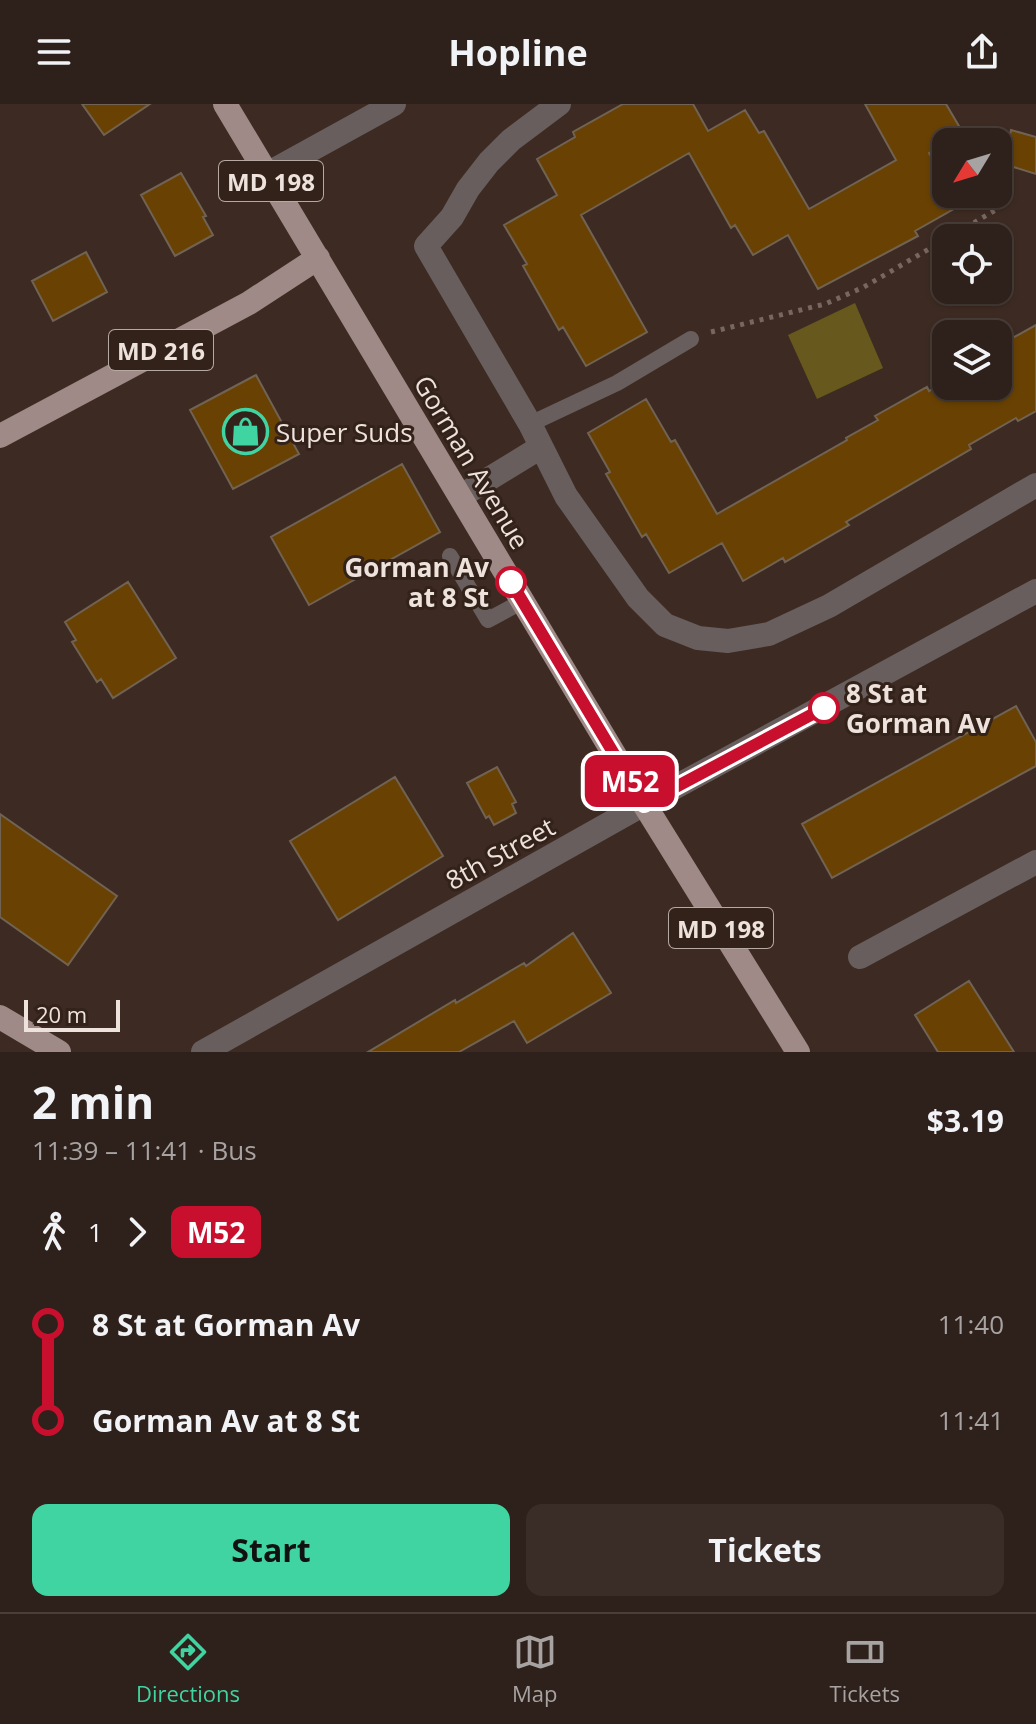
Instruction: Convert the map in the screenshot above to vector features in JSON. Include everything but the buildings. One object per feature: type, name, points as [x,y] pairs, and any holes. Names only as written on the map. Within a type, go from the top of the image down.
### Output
[{"type":"main road","name":"Gorman Avenue","points":[[225,104],[644,804],[798,1052]]},
{"type":"main road","name":"MD 216","points":[[0,436],[249,303],[318,258]]},
{"type":"main road","points":[[0,1017],[59,1052]]},
{"type":"street","points":[[267,174],[394,104]]},
{"type":"street","points":[[559,104],[511,140],[489,162],[452,217],[426,246],[530,424],[566,496],[638,598],[665,625],[698,638],[728,641],[769,634],[829,606],[1034,491]]},
{"type":"street","points":[[461,496],[541,447]]},
{"type":"street","name":"8th Street","points":[[203,1052],[644,804],[1034,597]]},
{"type":"street","points":[[860,957],[1036,862]]},
{"type":"lane","points":[[530,424],[617,383],[691,339]]},
{"type":"lane","points":[[450,556],[488,620],[523,601]]},
{"type":"path","points":[[972,224],[999,208]]},
{"type":"path","points":[[691,339],[736,324],[825,304],[864,287],[932,248]]},
{"type":"shaded area","points":[[855,303],[883,368],[817,399],[788,335]]},
{"type":"bus line","name":"M52","points":[[511,582],[644,804],[824,708]]},
{"type":"place","name":"Super Suds","points":[[245,432]]},
{"type":"place","name":"Gorman Av at 8 St","points":[[511,582]]},
{"type":"place","name":"8 St at Gorman Av","points":[[824,708]]}]
